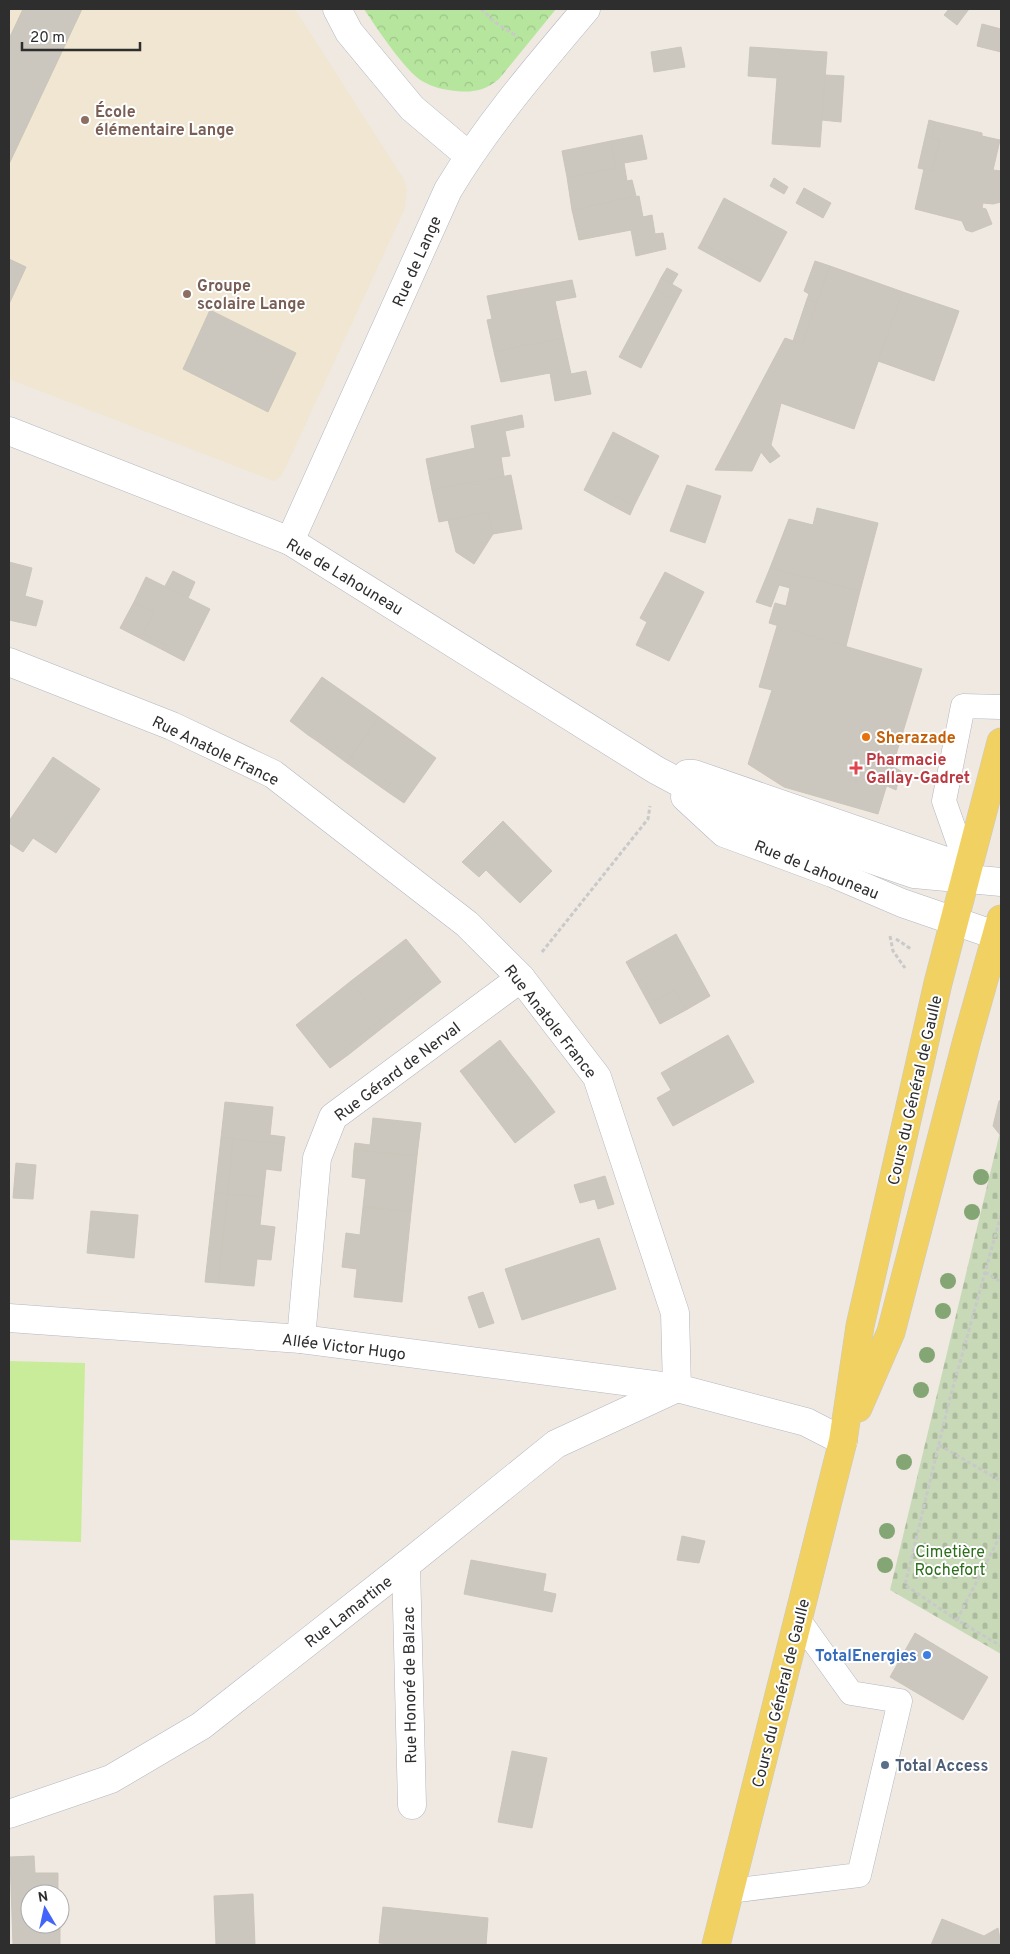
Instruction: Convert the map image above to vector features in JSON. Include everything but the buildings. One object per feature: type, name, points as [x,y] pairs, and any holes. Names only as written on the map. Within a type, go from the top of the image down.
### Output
[{"type":"main road","name":"Cours du Général de Gaulle","points":[[716,1945],[843,1441],[860,1326],[938,983],[1001,742]]},
{"type":"main road","name":"Cours du Général de Gaulle","points":[[843,1441],[891,1332],[964,1050],[1000,929]]},
{"type":"street","points":[[337,9],[349,32],[412,108],[469,156]]},
{"type":"street","name":"Rue de Lange","points":[[290,541],[448,190],[469,156],[541,63],[586,9]]},
{"type":"street","name":"Rue de Lahouneau","points":[[9,431],[290,541],[656,770],[724,833],[832,873],[902,904],[954,921],[1000,929]]},
{"type":"street","name":"Rue Anatole France","points":[[9,662],[172,726],[272,774],[467,924],[521,978],[597,1077],[675,1314],[677,1388]]},
{"type":"street","name":"Rue de Lahouneau","points":[[656,770],[694,774],[967,874],[1001,881]]},
{"type":"street","name":"Rue Gérard de Nerval","points":[[301,1340],[317,1158],[333,1116],[521,978]]},
{"type":"street","name":"Allée Victor Hugo","points":[[9,1318],[301,1340],[677,1388]]},
{"type":"street","points":[[677,1388],[806,1422],[843,1441]]},
{"type":"street","name":"Rue Lamartine","points":[[9,1814],[111,1779],[201,1726],[556,1444],[677,1388]]},
{"type":"street","name":"Rue Honoré de Balzac","points":[[406,1565],[412,1805]]},
{"type":"lane","points":[[967,874],[944,801],[963,706],[1001,708]]},
{"type":"lane","points":[[730,1891],[859,1875],[900,1701],[850,1694],[798,1619]]},
{"type":"path","points":[[481,9],[496,23],[516,35],[541,63]]},
{"type":"path","points":[[521,978],[648,819],[656,770]]},
{"type":"path","points":[[892,930],[890,935],[893,951],[907,970]]},
{"type":"path","points":[[1001,1216],[939,1444],[905,1585],[957,1620],[1001,1646]]},
{"type":"path","points":[[985,1272],[1001,1282]]},
{"type":"path","points":[[939,1444],[1001,1481]]},
{"type":"path","points":[[957,1620],[1001,1534]]},
{"type":"shaded area","name":"Groupe scolaire Lange","points":[[9,9],[295,9],[403,178],[407,190],[405,208],[284,471],[274,481],[9,379]]},
{"type":"green space","points":[[364,9],[556,9],[499,79],[484,88],[468,92],[438,88],[415,76],[391,48]]},
{"type":"green space","name":"Cimetière Rochefort","points":[[1001,1128],[1001,1654],[890,1590]]},
{"type":"green space","points":[[9,1361],[85,1363],[81,1542],[9,1540]]},
{"type":"place","name":"École élémentaire Lange","points":[[85,120]]},
{"type":"place","name":"Groupe scolaire Lange","points":[[187,294]]},
{"type":"place","name":"Sherazade","points":[[866,737]]},
{"type":"place","name":"Pharmacie Gallay-Gadret","points":[[856,768]]},
{"type":"place","name":"TotalEnergies","points":[[927,1655]]},
{"type":"place","name":"Total Access","points":[[885,1765]]}]
